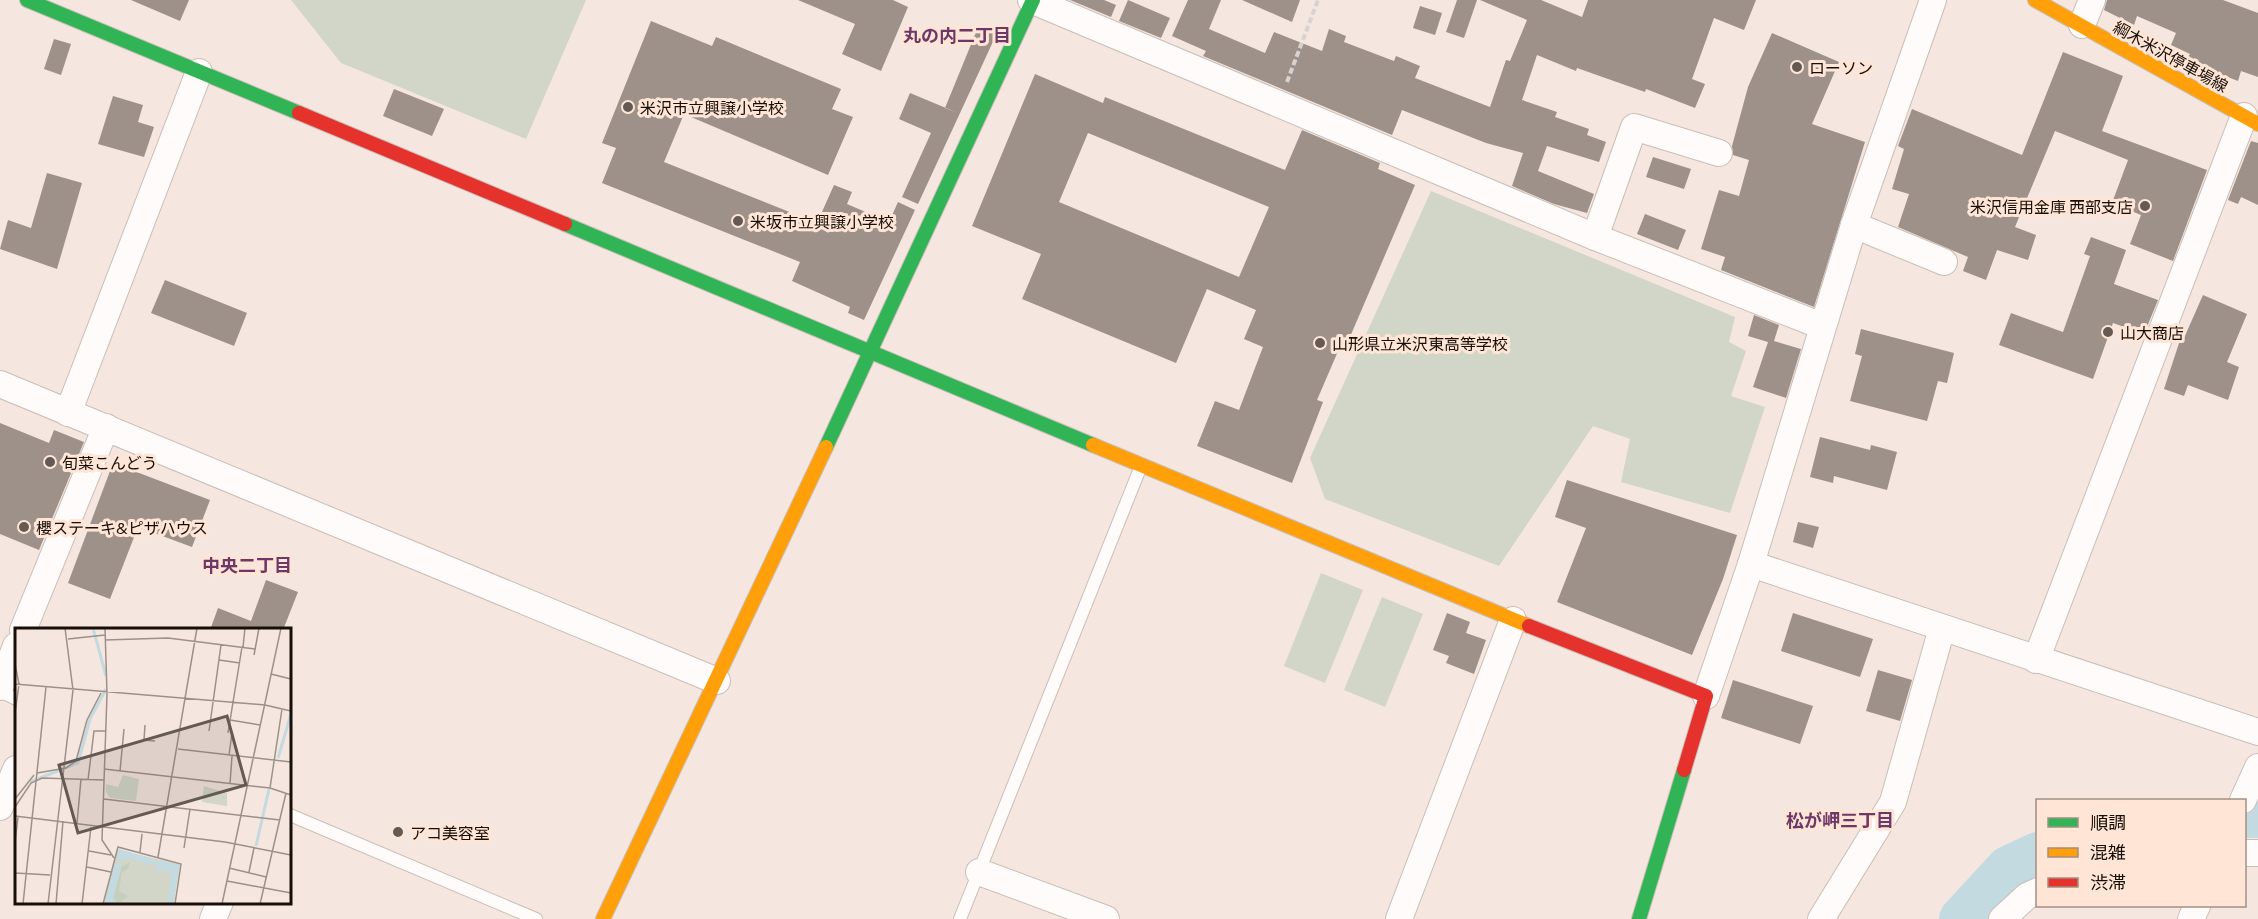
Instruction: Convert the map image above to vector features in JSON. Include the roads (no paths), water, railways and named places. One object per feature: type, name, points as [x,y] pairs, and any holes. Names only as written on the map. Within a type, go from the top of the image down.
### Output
[{"type":"street","points":[[27,0],[1514,620],[1706,696]]},
{"type":"street","points":[[603,919],[717,681],[1032,0],[1595,237],[1822,326]]},
{"type":"street","points":[[1639,919],[1706,696],[1751,564],[1854,225],[1933,0]]},
{"type":"street","name":"綱木米沢停車場線","points":[[2036,0],[2251,120]]},
{"type":"street","points":[[2082,26],[2092,0]]},
{"type":"street","points":[[68,413],[199,72]]},
{"type":"street","points":[[2036,660],[2251,120]]},
{"type":"street","points":[[1595,237],[1634,127],[1719,153]]},
{"type":"street","points":[[1854,225],[1944,262]]},
{"type":"street","points":[[0,384],[717,681]]},
{"type":"street","points":[[24,628],[106,427]]},
{"type":"street","points":[[1751,564],[2258,732]]},
{"type":"street","points":[[1399,919],[1514,620]]},
{"type":"street","points":[[1821,919],[1893,802],[1942,628]]},
{"type":"street","points":[[0,687],[15,649]]},
{"type":"street","points":[[2244,798],[2258,767]]},
{"type":"street","points":[[0,807],[15,771]]},
{"type":"street","points":[[979,872],[1106,919]]},
{"type":"street","points":[[2002,919],[2027,896],[2036,892]]},
{"type":"street","points":[[213,919],[220,904]]},
{"type":"lane","points":[[960,919],[1142,465]]},
{"type":"lane","points":[[0,691],[15,698]]},
{"type":"lane","points":[[291,815],[536,919]]},
{"type":"waterway","points":[[2246,816],[2258,816]]},
{"type":"waterway","points":[[1961,919],[2008,868],[2036,855]]},
{"type":"place","name":"ローソン","points":[[1797,67]]},
{"type":"place","name":"米沢市立興譲小学校","points":[[628,107]]},
{"type":"place","name":"米沢信用金庫 西部支店","points":[[2145,206]]},
{"type":"place","name":"米坂市立興譲小学校","points":[[738,221]]},
{"type":"place","name":"山大商店","points":[[2108,332]]},
{"type":"place","name":"山形県立米沢東高等学校","points":[[1320,343]]},
{"type":"place","name":"旬菜こんどう","points":[[50,462]]},
{"type":"place","name":"櫻ステーキ&ピザハウス","points":[[24,527]]},
{"type":"place","name":"アコ美容室","points":[[398,832]]},
{"type":"district","name":"丸の内二丁目","points":[[957,35]]},
{"type":"district","name":"中央二丁目","points":[[247,565]]},
{"type":"district","name":"松が岬三丁目","points":[[1840,820]]}]
